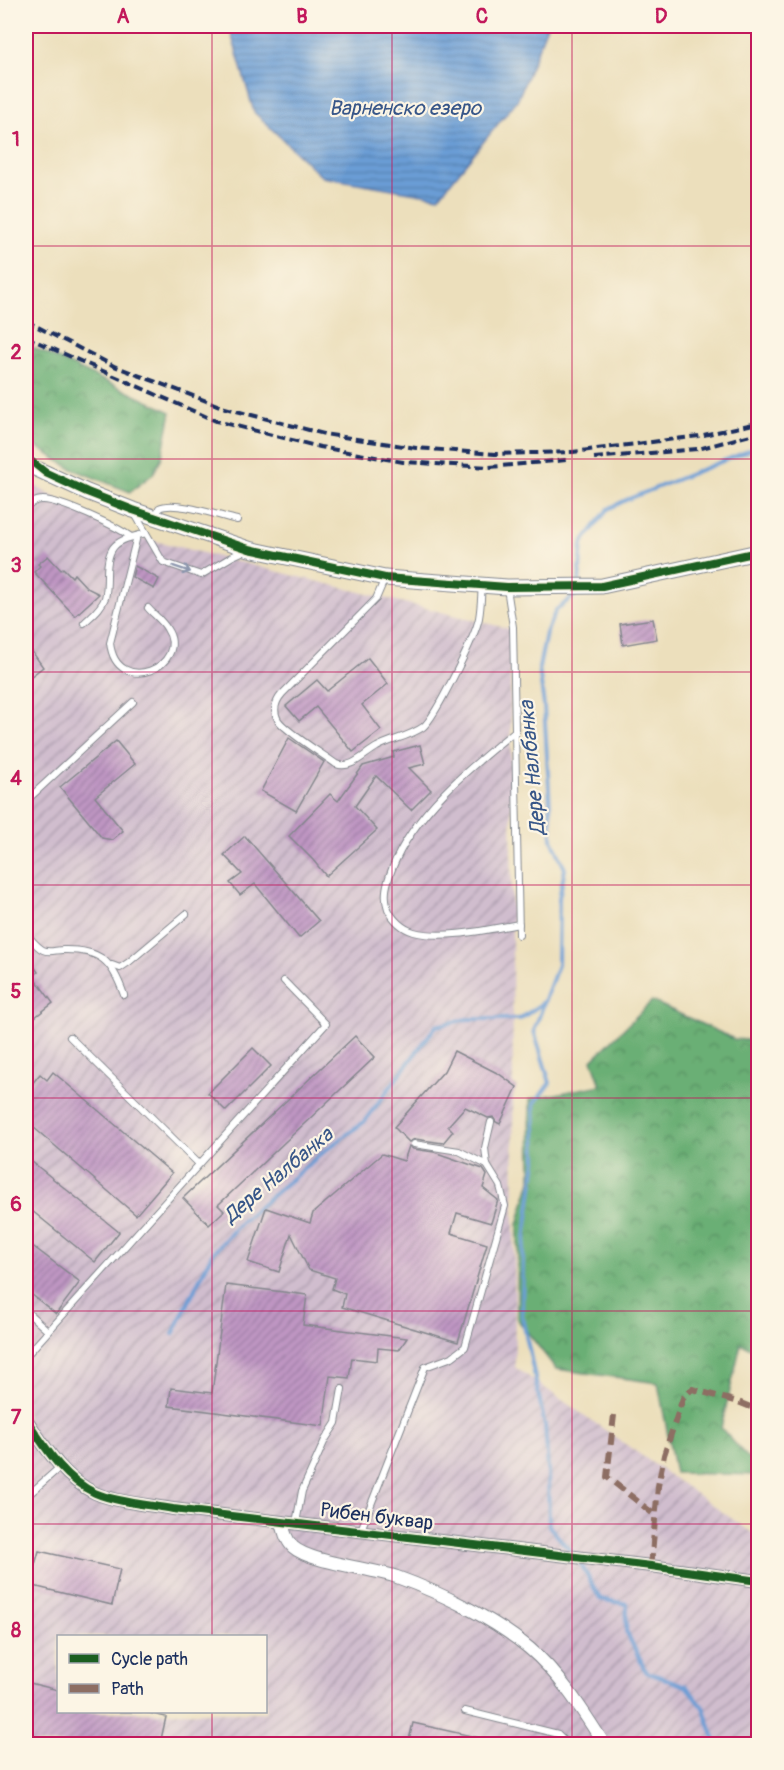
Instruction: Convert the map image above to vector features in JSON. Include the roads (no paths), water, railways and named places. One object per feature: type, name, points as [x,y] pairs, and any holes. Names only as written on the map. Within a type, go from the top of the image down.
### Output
[{"type":"street","points":[[26,457],[46,473]]},
{"type":"street","points":[[26,464],[133,510],[249,549],[385,578],[507,588],[602,586],[759,552]]},
{"type":"street","name":"Рибен буквар","points":[[26,1419],[60,1467],[77,1482],[96,1493],[173,1509],[296,1522],[759,1581]]},
{"type":"street","points":[[282,1522],[285,1536],[293,1547],[309,1556],[395,1576],[442,1595],[500,1627],[530,1648],[555,1675],[582,1709],[604,1744]]},
{"type":"lane","points":[[26,509],[32,503],[40,500],[52,501],[134,536]]},
{"type":"lane","points":[[156,518],[159,508],[166,506],[183,507],[237,520]]},
{"type":"lane","points":[[133,510],[163,562],[201,575],[249,549]]},
{"type":"lane","points":[[84,623],[99,609],[105,597],[109,553],[113,546],[146,533]]},
{"type":"lane","points":[[134,536],[110,643],[114,659],[129,672],[139,674],[150,672],[165,662],[169,654],[171,643],[168,629],[148,608]]},
{"type":"lane","points":[[385,578],[376,599],[282,693],[276,705],[277,718],[284,727],[342,766],[348,765],[394,739],[414,733],[426,725],[473,637],[479,618],[482,585]]},
{"type":"lane","points":[[507,588],[513,627],[519,935]]},
{"type":"lane","points":[[26,801],[133,702]]},
{"type":"lane","points":[[515,731],[478,760],[432,806],[399,852],[386,890],[386,902],[400,925],[417,933],[462,933],[519,924]]},
{"type":"lane","points":[[26,934],[42,950],[48,952],[82,951],[97,955],[120,968],[186,914]]},
{"type":"lane","points":[[112,965],[124,995]]},
{"type":"lane","points":[[26,1356],[326,1024],[284,981]]},
{"type":"lane","points":[[70,1037],[199,1164]]},
{"type":"lane","points":[[361,1530],[425,1367],[452,1356],[465,1347],[505,1206],[500,1186],[487,1166],[485,1148],[491,1122]]},
{"type":"lane","points":[[414,1144],[459,1151],[487,1166]]},
{"type":"lane","points":[[26,1311],[48,1331]]},
{"type":"lane","points":[[296,1522],[302,1491],[325,1440],[336,1423],[342,1389]]},
{"type":"lane","points":[[26,1497],[60,1467]]},
{"type":"lane","points":[[465,1711],[558,1734],[568,1744]]},
{"type":"water","name":"Варненско езеро","points":[[229,26],[547,26],[518,99],[439,197],[322,177],[254,112]]},
{"type":"waterway","name":"Дере Налбанка","points":[[579,584],[582,543],[608,509],[758,447]]},
{"type":"waterway","name":"Дере Налбанка","points":[[173,1334],[212,1254],[241,1222],[327,1149],[364,1122],[436,1026],[467,1019],[520,1019],[544,1002],[558,965],[559,898],[565,869],[552,839],[544,706],[539,668],[546,633],[556,610],[578,591]]},
{"type":"waterway","points":[[544,1003],[534,1031],[550,1083],[534,1104],[536,1160],[523,1253],[522,1316],[545,1426],[549,1526],[573,1554]]},
{"type":"waterway","points":[[580,1562],[600,1599],[627,1604],[626,1631],[646,1672],[686,1686],[703,1707],[716,1744]]},
{"type":"railway","points":[[26,321],[114,366],[225,408],[324,434],[416,448],[495,454],[573,452],[699,436],[758,423]]},
{"type":"railway","points":[[26,337],[216,421],[320,447],[403,462],[489,467],[567,460]]},
{"type":"railway","points":[[594,458],[698,449],[758,433]]}]
